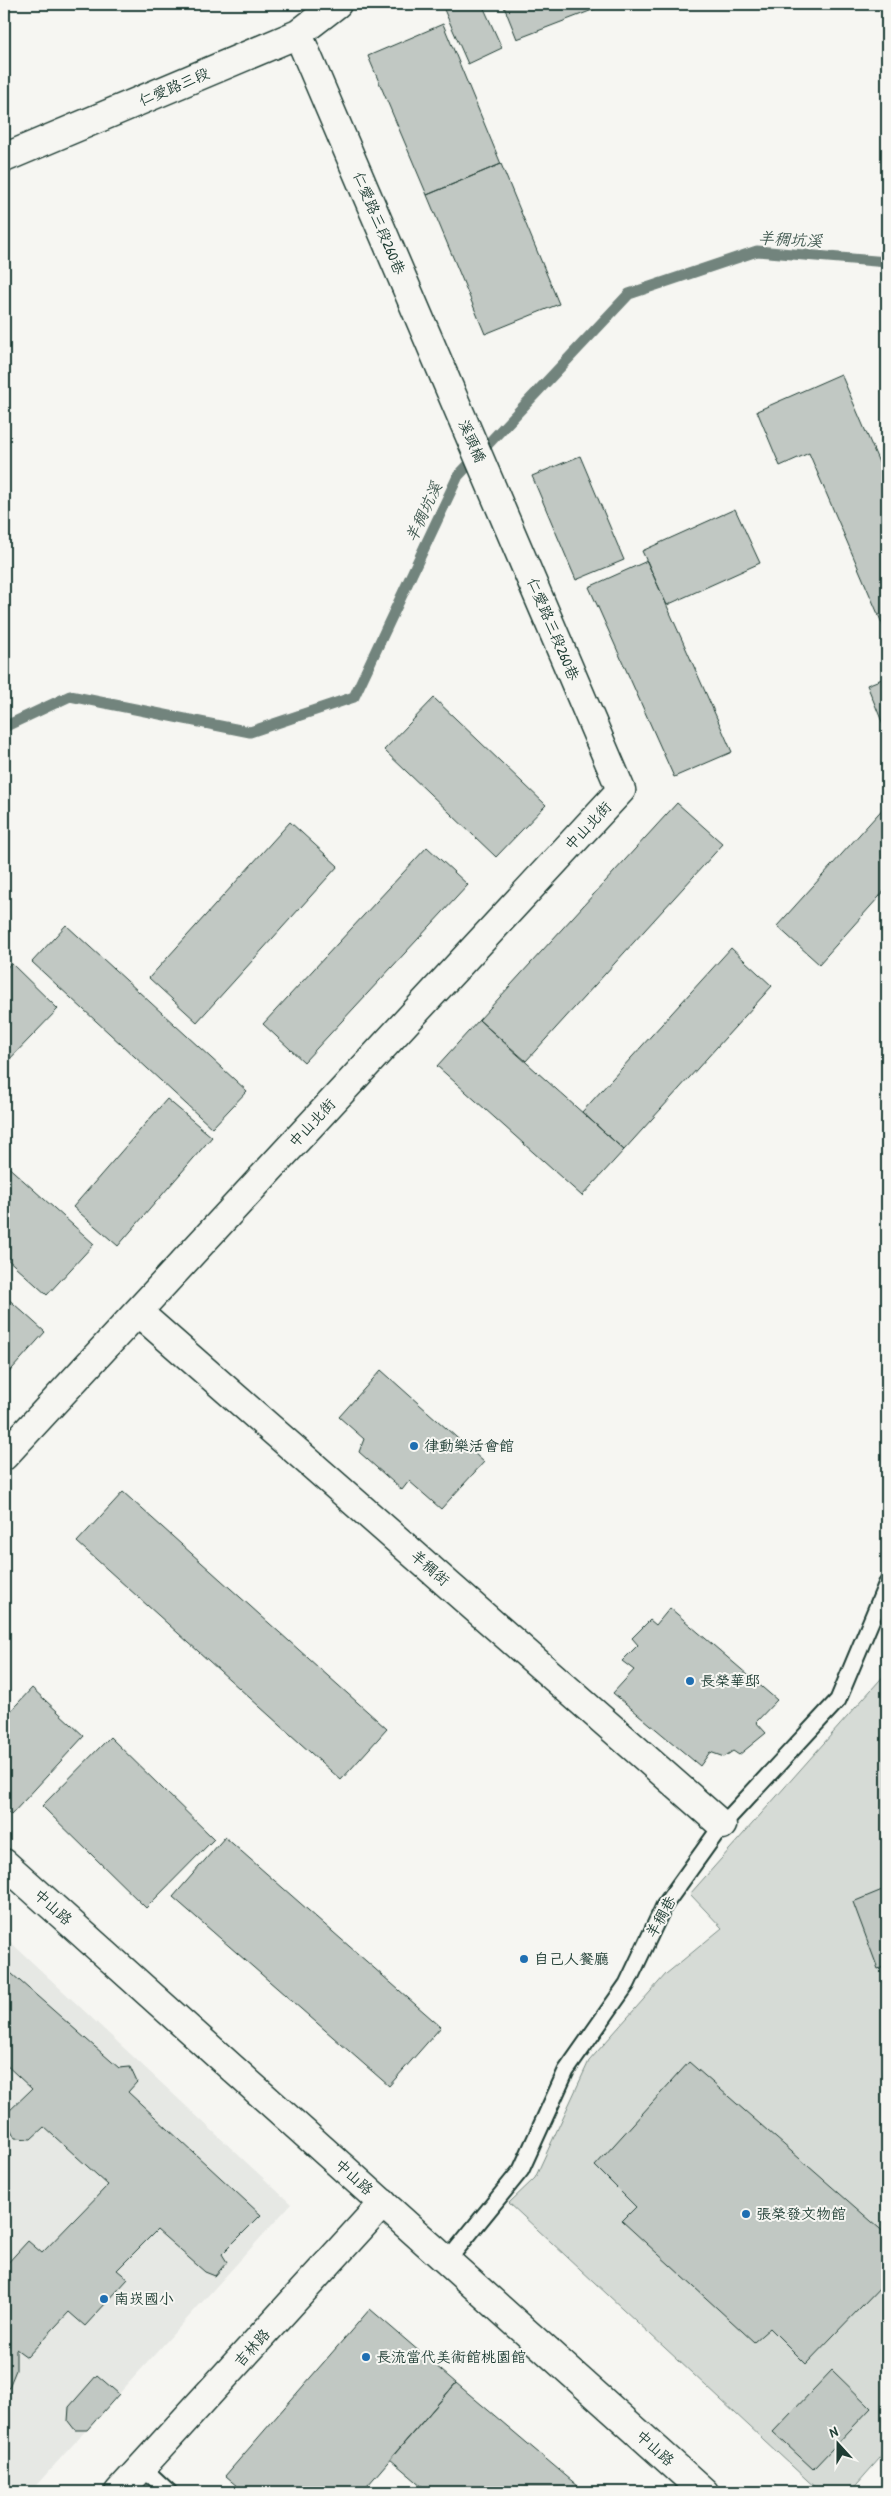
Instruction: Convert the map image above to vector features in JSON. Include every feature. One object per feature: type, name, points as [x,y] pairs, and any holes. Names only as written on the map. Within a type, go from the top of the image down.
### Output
[{"type":"street","name":"仁愛路三段","points":[[4,158],[298,34],[337,4]]},
{"type":"street","name":"仁愛路三段260巷","points":[[298,34],[460,413]]},
{"type":"street","name":"溪頭橋","points":[[460,413],[484,468]]},
{"type":"street","name":"仁愛路三段260巷","points":[[484,468],[621,790]]},
{"type":"street","name":"中山北街","points":[[4,1456],[621,790]]},
{"type":"street","name":"羊稠街","points":[[138,1312],[722,1825]]},
{"type":"street","name":"中山路","points":[[4,1863],[704,2492]]},
{"type":"street","name":"吉林路","points":[[119,2492],[143,2468],[383,2203]]},
{"type":"lane","name":"羊稠巷","points":[[447,2261],[521,2170],[566,2071],[627,1984],[664,1906],[722,1825],[838,1700],[887,1584]]},
{"type":"lane","points":[[143,2468],[169,2492]]},
{"type":"shaded area","name":"張榮發文物館","points":[[887,1672],[887,2450],[850,2492],[820,2492],[509,2203],[535,2178],[589,2061],[666,1974],[722,1928],[690,1894]]},
{"type":"shaded area","name":"南崁國小","points":[[4,1936],[291,2204],[30,2492],[4,2492]]},
{"type":"building","points":[[482,4],[502,48],[468,64],[442,5]]},
{"type":"building","points":[[503,4],[608,4],[517,39]]},
{"type":"building","points":[[443,24],[501,164],[427,195],[368,56]]},
{"type":"building","points":[[501,164],[559,304],[485,334],[427,195]]},
{"type":"building","points":[[841,374],[887,481],[887,635],[809,453],[780,466],[757,411]]},
{"type":"building","points":[[580,456],[624,560],[576,580],[532,476]]},
{"type":"building","points":[[735,509],[760,563],[667,605],[642,551]]},
{"type":"building","points":[[647,561],[732,752],[674,777],[589,587]]},
{"type":"building","points":[[887,677],[887,734],[867,685]]},
{"type":"building","points":[[434,698],[546,805],[496,857],[384,750]]},
{"type":"building","points":[[677,803],[723,844],[526,1061],[479,1020]]},
{"type":"building","points":[[887,804],[887,888],[819,964],[777,926]]},
{"type":"building","points":[[290,822],[338,866],[197,1022],[149,978]]},
{"type":"building","points":[[427,847],[468,885],[304,1062],[263,1024]]},
{"type":"building","points":[[66,925],[247,1091],[212,1128],[32,962]]},
{"type":"building","points":[[731,948],[772,986],[624,1150],[582,1112]]},
{"type":"building","points":[[11,963],[58,1009],[4,1065],[4,971]]},
{"type":"building","points":[[479,1020],[624,1150],[582,1196],[437,1066]]},
{"type":"building","points":[[167,1099],[212,1137],[118,1246],[73,1207]]},
{"type":"building","points":[[4,1163],[94,1244],[47,1295],[4,1256]]},
{"type":"building","points":[[4,1295],[45,1332],[4,1378]]},
{"type":"building","name":"律動樂活會館","points":[[381,1370],[484,1462],[441,1509],[409,1481],[402,1490],[359,1452],[364,1439],[339,1417]]},
{"type":"building","points":[[123,1492],[387,1729],[341,1780],[77,1542]]},
{"type":"building","name":"長榮華邸","points":[[670,1608],[777,1700],[756,1722],[766,1733],[739,1755],[733,1751],[724,1757],[710,1752],[700,1766],[613,1693],[634,1670],[622,1661],[638,1645],[632,1638],[650,1620],[656,1625]]},
{"type":"building","points":[[32,1688],[84,1736],[11,1815],[4,1809],[4,1718]]},
{"type":"building","points":[[110,1737],[214,1839],[146,1908],[42,1806]]},
{"type":"building","points":[[225,1837],[441,2027],[389,2086],[173,1897]]},
{"type":"building","points":[[887,1888],[887,1966],[878,1969],[853,1902]]},
{"type":"building","points":[[4,1967],[119,2068],[130,2067],[137,2082],[128,2092],[261,2215],[222,2254],[227,2262],[215,2276],[205,2272],[157,2230],[117,2270],[128,2279],[85,2326],[69,2312],[27,2357],[16,2349],[16,2370],[9,2387],[4,2393],[4,2267],[28,2241],[42,2253],[108,2185],[44,2127],[31,2139],[15,2138],[8,2124],[7,2113],[32,2089],[4,2063]]},
{"type":"building","name":"張榮發文物館","points":[[689,2062],[887,2235],[887,2280],[806,2364],[770,2328],[754,2342],[622,2221],[636,2207],[595,2166]]},
{"type":"building","points":[[370,2309],[456,2383],[362,2492],[244,2492],[225,2476]]},
{"type":"building","points":[[832,2370],[871,2408],[813,2469],[773,2432]]},
{"type":"building","points":[[97,2375],[119,2394],[87,2430],[75,2430],[68,2421],[69,2407]]},
{"type":"building","points":[[456,2383],[585,2492],[429,2492],[390,2459]]},
{"type":"waterway","name":"羊稠坑溪","points":[[4,727],[70,696],[250,732],[354,697],[458,476],[629,294],[757,251],[887,262]]},
{"type":"place","name":"律動樂活會館","points":[[414,1446]]},
{"type":"place","name":"長榮華邸","points":[[690,1681]]},
{"type":"place","name":"自己人餐廳","points":[[524,1959]]},
{"type":"place","name":"張榮發文物館","points":[[746,2214]]},
{"type":"place","name":"南崁國小","points":[[104,2299]]},
{"type":"place","name":"長流當代美術館桃園館","points":[[366,2357]]}]
